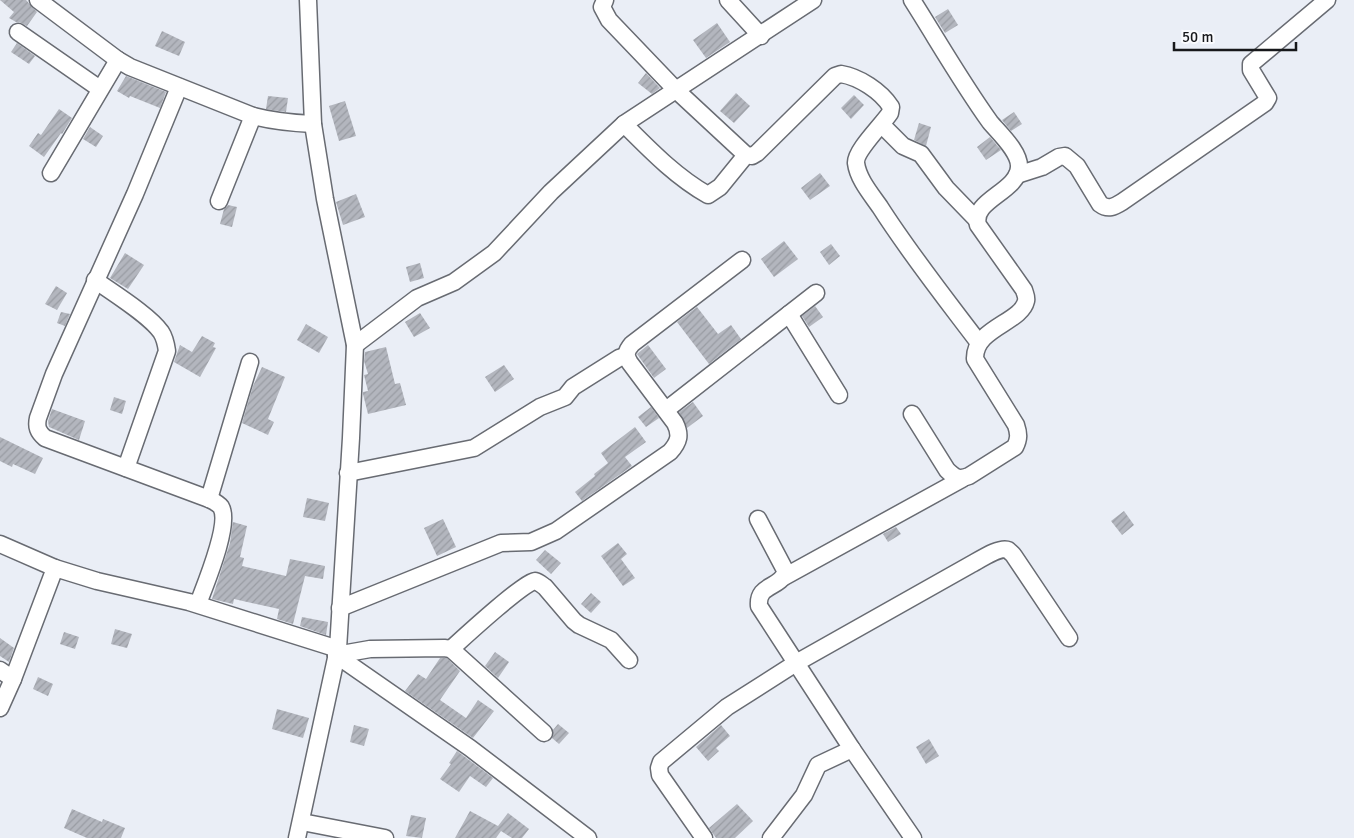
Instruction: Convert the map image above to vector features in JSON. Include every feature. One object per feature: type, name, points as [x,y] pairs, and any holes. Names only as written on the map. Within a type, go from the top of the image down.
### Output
[{"type":"street","points":[[38,0],[56,5],[118,60],[143,73],[252,116],[290,123],[313,124]]},
{"type":"street","points":[[298,838],[337,652],[354,345],[325,198],[313,124],[308,0]]},
{"type":"street","points":[[605,0],[602,7],[609,20],[676,90],[746,155],[752,156],[757,153],[835,76],[841,74],[859,80],[887,101],[891,107],[890,113],[858,154],[856,163],[859,172],[898,235],[979,343]]},
{"type":"street","points":[[728,0],[761,36]]},
{"type":"street","points":[[354,345],[417,298],[454,282],[494,253],[551,192],[624,124],[761,36],[813,0]]},
{"type":"street","points":[[912,0],[990,122],[1018,160],[1017,176],[979,211],[976,219]]},
{"type":"street","points":[[1017,176],[1065,156],[1077,166],[1100,204],[1105,208],[1112,208],[1265,103],[1268,98],[1251,70],[1251,64],[1327,0]]},
{"type":"street","points":[[18,32],[100,89]]},
{"type":"street","points":[[50,173],[118,60]]},
{"type":"street","points":[[179,87],[135,194],[54,374],[36,426],[39,433],[45,438],[217,502],[224,514],[223,529],[198,604]]},
{"type":"street","points":[[219,201],[252,116]]},
{"type":"street","points":[[624,124],[660,160],[694,187],[708,195],[720,187],[746,155]]},
{"type":"street","points":[[882,125],[903,146],[921,154],[946,188],[976,219],[978,226],[1024,290],[1025,305],[979,343],[975,350],[975,359],[1016,426],[1019,433],[1018,442],[1008,453],[784,577],[762,592],[758,598],[759,606],[852,749],[913,838]]},
{"type":"street","points":[[340,608],[501,543],[531,542],[556,531],[670,452],[679,439],[678,430],[666,410],[626,356],[626,350],[742,260]]},
{"type":"street","points":[[95,280],[152,322],[162,332],[166,342],[166,351],[126,468]]},
{"type":"street","points":[[666,410],[816,293]]},
{"type":"street","points":[[789,314],[839,395]]},
{"type":"street","points":[[348,473],[474,448],[540,407],[565,397],[573,387],[619,358],[626,356]]},
{"type":"street","points":[[209,498],[250,362]]},
{"type":"street","points":[[912,414],[948,470],[954,477],[962,479]]},
{"type":"street","points":[[758,519],[784,566],[786,572],[784,577]]},
{"type":"street","points":[[0,544],[55,568],[117,586],[198,604],[337,652],[470,748],[588,838]]},
{"type":"street","points":[[704,838],[660,775],[659,768],[662,762],[727,707],[796,663],[970,565],[1002,549],[1009,550],[1069,638]]},
{"type":"street","points":[[0,708],[7,674],[55,568]]},
{"type":"street","points":[[451,649],[515,594],[530,582],[535,581],[545,587],[579,626],[611,640],[629,660]]},
{"type":"street","points":[[337,652],[370,649],[451,649],[544,733]]},
{"type":"street","points":[[771,838],[804,795],[818,765],[852,749]]},
{"type":"street","points":[[302,822],[385,838]]},
{"type":"building","points":[[0,0],[26,0],[37,12],[27,26],[9,18],[14,12]]},
{"type":"building","points":[[948,9],[958,25],[945,33],[935,17]]},
{"type":"building","points":[[717,23],[730,42],[706,58],[693,40]]},
{"type":"building","points":[[162,31],[185,42],[179,56],[155,46]]},
{"type":"building","points":[[17,43],[35,56],[29,64],[11,52]]},
{"type":"building","points":[[646,73],[660,88],[652,94],[638,83]]},
{"type":"building","points":[[126,76],[166,92],[160,108],[130,96],[129,98],[117,91]]},
{"type":"building","points":[[736,93],[750,106],[734,123],[720,111]]},
{"type":"building","points":[[854,95],[864,105],[851,119],[841,108]]},
{"type":"building","points":[[268,96],[288,98],[286,112],[266,109]]},
{"type":"building","points":[[345,101],[356,136],[339,141],[329,106]]},
{"type":"building","points":[[59,109],[72,118],[44,157],[29,146],[38,133],[41,135]]},
{"type":"building","points":[[1014,112],[1022,124],[1011,131],[1002,120]]},
{"type":"building","points":[[919,123],[931,127],[926,146],[914,140]]},
{"type":"building","points":[[90,127],[103,136],[96,147],[83,139]]},
{"type":"building","points":[[990,137],[1001,150],[986,160],[977,147]]},
{"type":"building","points":[[820,173],[830,186],[810,200],[801,188]]},
{"type":"building","points":[[356,194],[365,217],[343,225],[336,202]]},
{"type":"building","points":[[228,205],[237,207],[232,227],[220,224],[224,209]]},
{"type":"building","points":[[784,241],[798,259],[774,277],[761,259]]},
{"type":"building","points":[[831,244],[840,256],[829,265],[820,252]]},
{"type":"building","points":[[125,253],[144,265],[128,289],[110,278]]},
{"type":"building","points":[[420,263],[424,278],[410,282],[406,267]]},
{"type":"building","points":[[56,286],[67,293],[57,310],[45,304]]},
{"type":"building","points":[[815,306],[823,317],[809,327],[802,316]]},
{"type":"building","points":[[697,307],[718,334],[731,325],[741,339],[709,364],[677,322]]},
{"type":"building","points":[[61,312],[70,314],[65,326],[57,323]]},
{"type":"building","points":[[420,313],[430,328],[414,337],[405,322]]},
{"type":"building","points":[[306,324],[328,337],[319,353],[297,340]]},
{"type":"building","points":[[202,336],[215,343],[213,347],[216,348],[200,377],[174,362],[180,345],[192,352]]},
{"type":"building","points":[[648,345],[666,369],[654,378],[637,354]]},
{"type":"building","points":[[386,347],[395,384],[400,383],[406,405],[368,414],[363,394],[363,392],[368,391],[364,375],[368,374],[364,361],[365,352]]},
{"type":"building","points":[[504,365],[514,379],[495,392],[485,377]]},
{"type":"building","points":[[262,367],[285,377],[268,419],[274,422],[268,435],[242,423],[253,386]]},
{"type":"building","points":[[114,397],[126,401],[122,414],[110,410]]},
{"type":"building","points":[[693,402],[703,416],[687,428],[679,412]]},
{"type":"building","points":[[651,407],[659,418],[646,427],[638,417]]},
{"type":"building","points":[[52,409],[85,421],[79,440],[49,427],[48,421]]},
{"type":"building","points":[[635,427],[646,442],[625,457],[632,466],[582,501],[575,492],[608,463],[601,453]]},
{"type":"building","points":[[0,437],[43,458],[35,474],[13,464],[12,467],[0,461]]},
{"type":"building","points":[[307,498],[329,503],[325,521],[303,517]]},
{"type":"building","points":[[1124,511],[1134,525],[1122,535],[1111,521]]},
{"type":"building","points":[[443,519],[456,547],[437,556],[424,528]]},
{"type":"building","points":[[233,522],[247,526],[240,557],[244,558],[242,566],[286,576],[290,559],[325,566],[323,579],[305,576],[293,624],[277,619],[279,609],[234,599],[233,604],[212,599],[230,543]]},
{"type":"building","points":[[896,527],[901,534],[888,542],[883,534]]},
{"type":"building","points":[[618,543],[627,554],[621,559],[635,578],[623,586],[601,556]]},
{"type":"building","points":[[545,550],[561,563],[551,574],[536,560]]},
{"type":"building","points":[[591,593],[601,602],[591,613],[581,604]]},
{"type":"building","points":[[302,617],[328,622],[326,635],[300,626]]},
{"type":"building","points":[[115,629],[132,634],[127,648],[111,644]]},
{"type":"building","points":[[64,632],[79,637],[75,649],[60,644]]},
{"type":"building","points":[[0,638],[14,648],[9,662],[0,656]]},
{"type":"building","points":[[495,652],[509,662],[498,678],[485,666]]},
{"type":"building","points":[[440,658],[447,658],[460,671],[440,700],[466,718],[478,700],[494,711],[473,738],[405,691],[418,674],[426,679]]},
{"type":"building","points":[[38,677],[53,684],[48,696],[33,689]]},
{"type":"building","points":[[277,709],[309,718],[303,738],[272,729]]},
{"type":"building","points":[[558,724],[569,733],[559,744],[552,738],[553,730]]},
{"type":"building","points":[[354,725],[369,729],[364,746],[350,742]]},
{"type":"building","points":[[721,725],[730,736],[716,748],[719,751],[708,761],[696,747]]},
{"type":"building","points":[[929,739],[939,756],[926,764],[916,747]]},
{"type":"building","points":[[457,751],[493,778],[486,787],[470,776],[459,792],[440,779],[451,764],[449,763]]},
{"type":"building","points":[[737,804],[753,821],[735,838],[716,838],[709,828]]},
{"type":"building","points":[[72,809],[102,822],[103,819],[125,828],[121,838],[87,838],[64,828]]},
{"type":"building","points":[[470,811],[498,826],[508,813],[529,829],[522,838],[512,838],[501,831],[496,838],[455,838]]},
{"type":"building","points":[[411,815],[426,818],[422,838],[406,836]]}]
